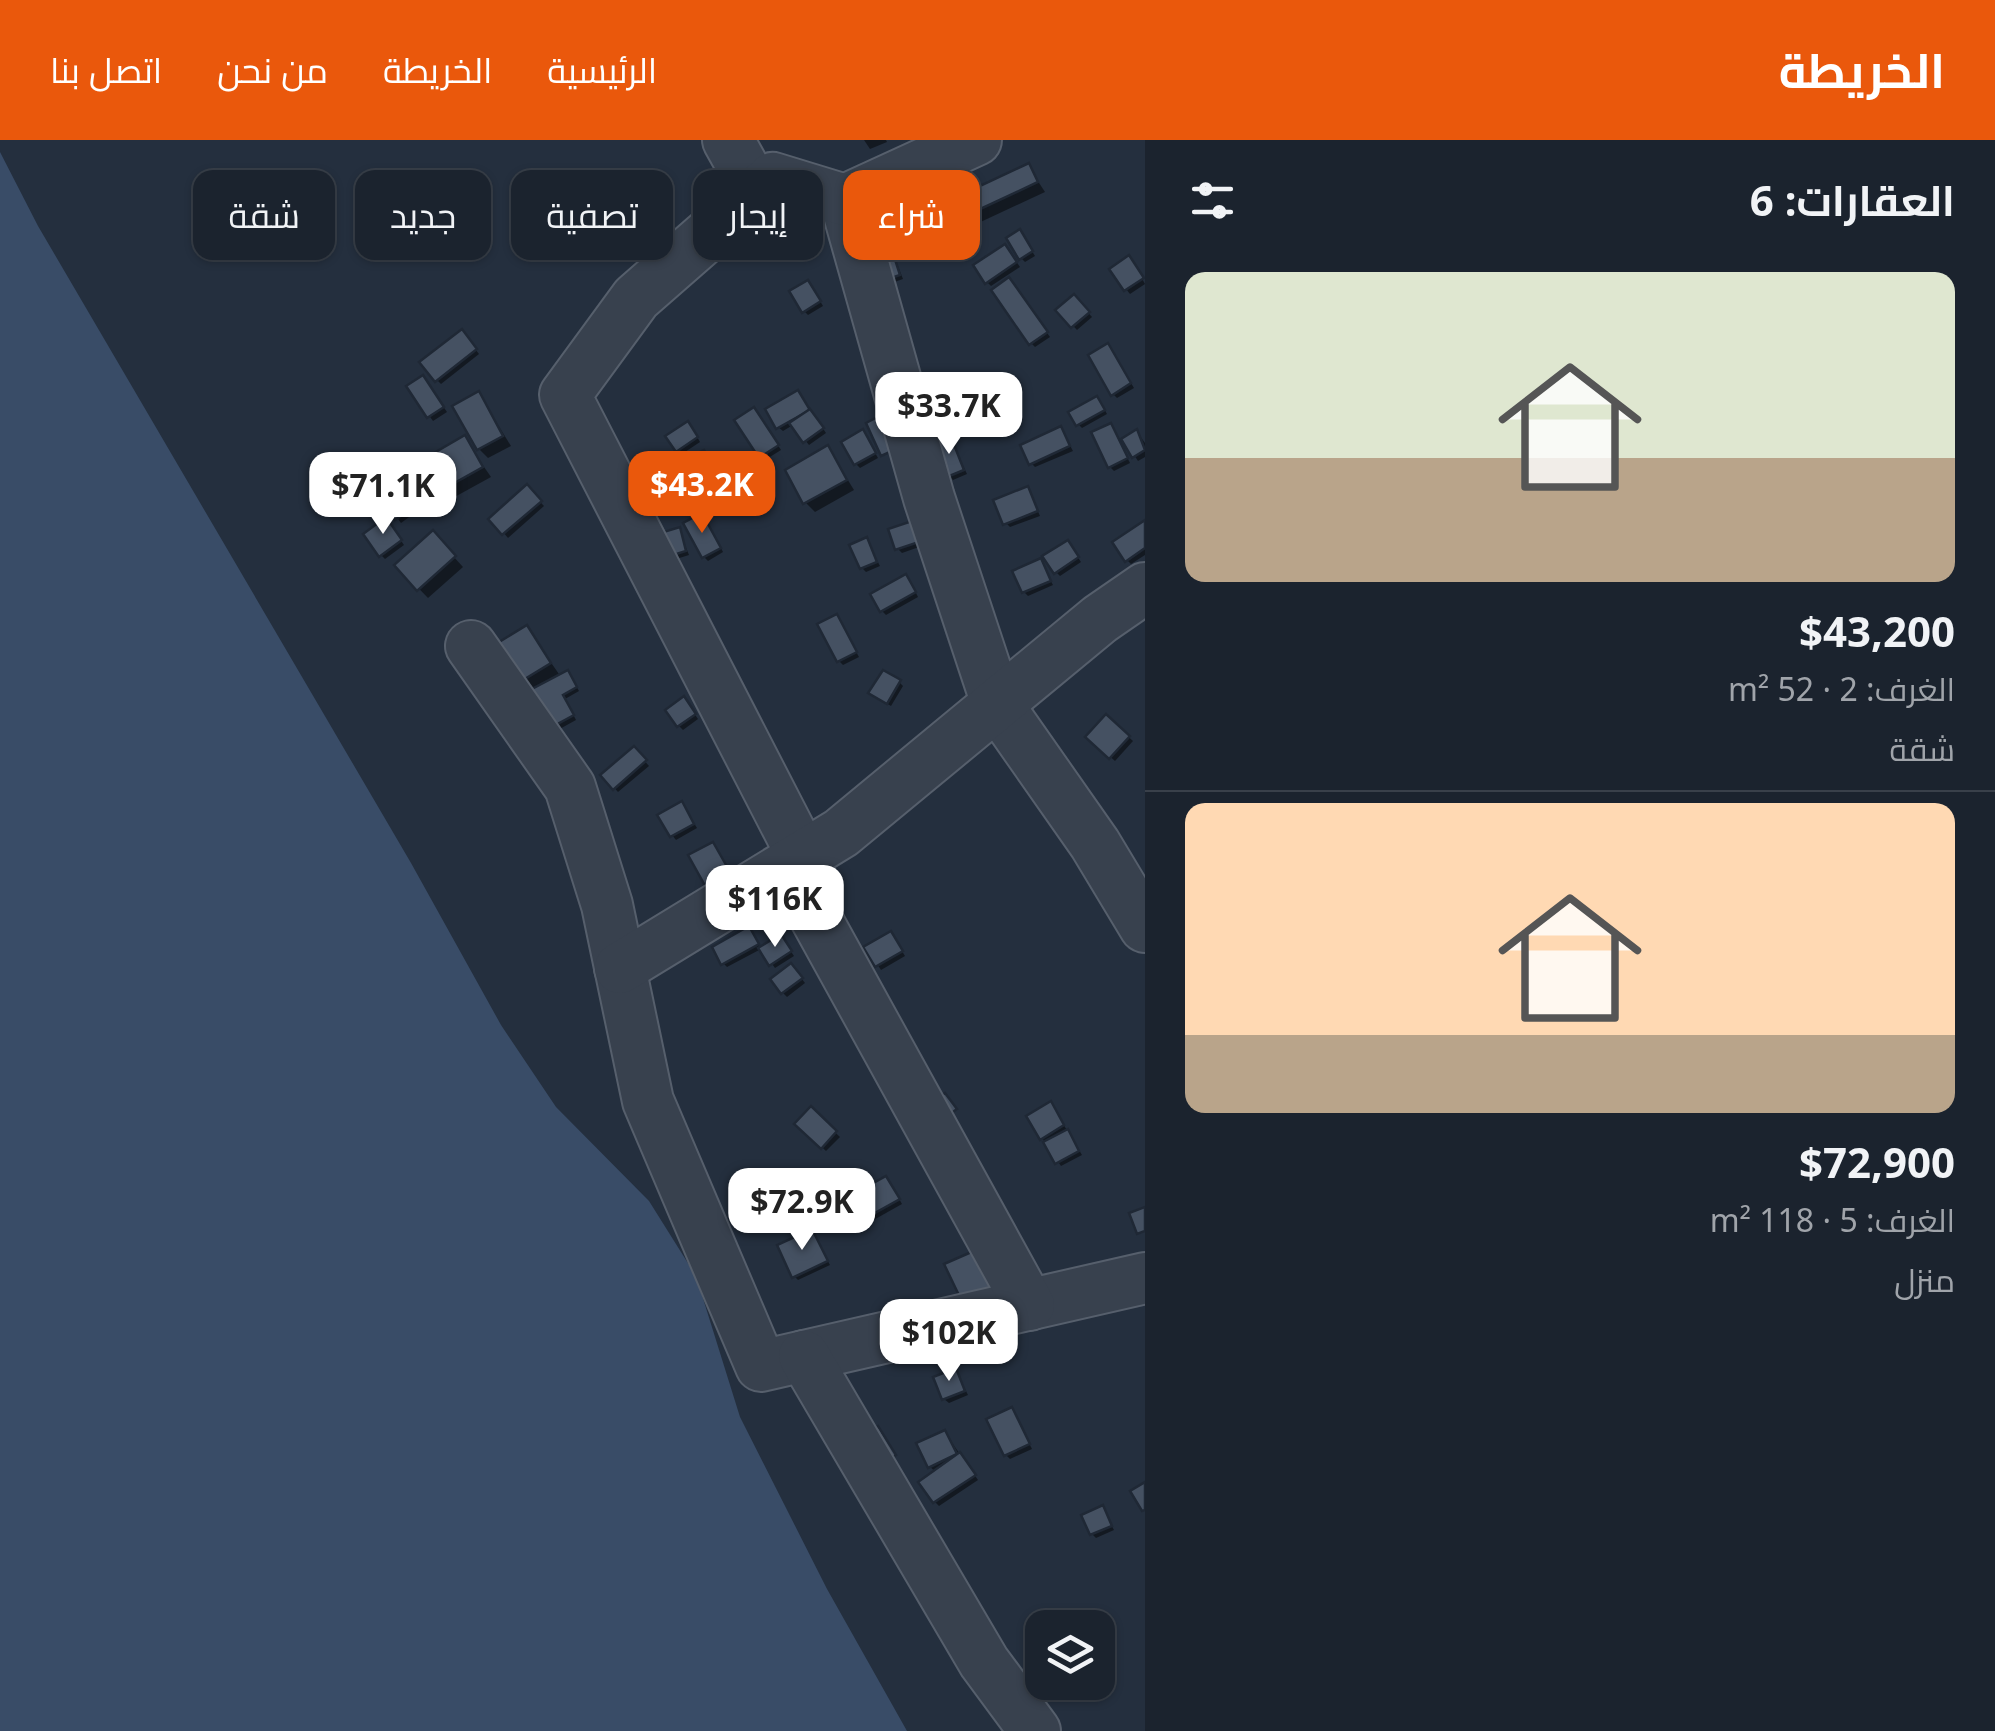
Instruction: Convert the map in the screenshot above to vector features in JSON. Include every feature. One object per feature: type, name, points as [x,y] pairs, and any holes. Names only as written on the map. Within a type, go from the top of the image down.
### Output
[{"type":"street","points":[[728,140],[745,170]]},
{"type":"street","points":[[910,170],[976,140]]},
{"type":"street","points":[[693,248],[636,298],[564,395],[794,862],[1029,1305]]},
{"type":"street","points":[[862,260],[929,498],[997,704],[1095,844],[1145,927]]},
{"type":"street","points":[[620,968],[841,833],[1145,588]]},
{"type":"street","points":[[471,646],[570,787],[607,905],[648,1101],[761,1366],[1145,1278]]},
{"type":"street","points":[[804,1356],[984,1662],[1035,1731]]},
{"type":"water","points":[[0,152],[38,226],[411,863],[501,1025],[556,1107],[649,1201],[696,1276],[740,1417],[827,1589],[907,1731],[0,1731]]},
{"type":"building","points":[[1029,163],[1038,182],[980,209],[980,186]]},
{"type":"building","points":[[1020,229],[1033,251],[1019,260],[1006,238]]},
{"type":"building","points":[[1005,244],[1017,262],[985,284],[973,265]]},
{"type":"building","points":[[1129,255],[1144,278],[1124,291],[1109,269]]},
{"type":"building","points":[[870,260],[895,260],[900,275],[877,283]]},
{"type":"building","points":[[1009,277],[1048,332],[1029,345],[991,290]]},
{"type":"building","points":[[808,280],[821,301],[802,313],[789,291]]},
{"type":"building","points":[[1074,294],[1090,312],[1071,328],[1055,310]]},
{"type":"building","points":[[462,329],[477,349],[435,382],[419,362]]},
{"type":"building","points":[[1108,343],[1131,383],[1111,396],[1088,355]]},
{"type":"building","points":[[423,375],[444,407],[427,418],[406,386]]},
{"type":"building","points":[[970,383],[978,402],[930,423],[922,404]]},
{"type":"building","points":[[798,390],[810,410],[776,429],[765,409]]},
{"type":"building","points":[[479,391],[503,436],[477,450],[452,406]]},
{"type":"building","points":[[1097,396],[1105,410],[1076,426],[1068,412]]},
{"type":"building","points":[[754,407],[779,445],[759,458],[734,420]]},
{"type":"building","points":[[810,409],[824,428],[803,443],[789,423]]},
{"type":"building","points":[[885,413],[901,447],[881,456],[866,423]]},
{"type":"building","points":[[688,421],[698,437],[676,452],[665,436]]},
{"type":"building","points":[[1111,423],[1128,458],[1108,468],[1091,432]]},
{"type":"building","points":[[1061,426],[1070,446],[1029,465],[1020,445]]},
{"type":"building","points":[[863,429],[876,453],[854,465],[841,442]]},
{"type":"building","points":[[1137,429],[1145,450],[1132,458],[1121,439]]},
{"type":"building","points":[[465,435],[483,467],[440,491],[422,460]]},
{"type":"building","points":[[951,437],[964,470],[947,477],[934,444]]},
{"type":"building","points":[[828,445],[847,480],[803,504],[785,470]]},
{"type":"building","points":[[704,450],[719,476],[701,487],[686,460]]},
{"type":"building","points":[[394,479],[414,507],[395,520],[375,492]]},
{"type":"building","points":[[527,484],[542,501],[502,535],[488,519]]},
{"type":"building","points":[[1028,486],[1038,511],[1003,525],[993,500]]},
{"type":"building","points":[[702,513],[721,548],[702,558],[683,523]]},
{"type":"building","points":[[386,517],[402,540],[379,557],[363,534]]},
{"type":"building","points":[[1145,520],[1145,548],[1125,562],[1112,542]]},
{"type":"building","points":[[912,521],[919,542],[895,550],[888,529]]},
{"type":"building","points":[[680,527],[686,551],[667,557],[660,533]]},
{"type":"building","points":[[433,530],[456,556],[417,591],[394,565]]},
{"type":"building","points":[[867,537],[877,562],[860,569],[849,545]]},
{"type":"building","points":[[1068,540],[1079,557],[1054,574],[1042,556]]},
{"type":"building","points":[[1041,558],[1051,581],[1022,593],[1012,571]]},
{"type":"building","points":[[906,574],[916,592],[880,612],[870,594]]},
{"type":"building","points":[[837,614],[857,652],[837,662],[817,624]]},
{"type":"building","points":[[527,625],[551,663],[510,688],[486,650]]},
{"type":"building","points":[[568,670],[577,687],[563,695],[574,715],[550,728],[530,690]]},
{"type":"building","points":[[883,670],[901,680],[887,704],[868,693]]},
{"type":"building","points":[[684,696],[696,714],[677,727],[665,710]]},
{"type":"building","points":[[1106,714],[1130,736],[1109,759],[1085,737]]},
{"type":"building","points":[[634,746],[647,760],[613,790],[600,775]]},
{"type":"building","points":[[682,801],[694,824],[670,837],[657,815]]},
{"type":"building","points":[[713,842],[738,886],[713,900],[688,855]]},
{"type":"building","points":[[749,926],[759,944],[721,965],[712,947]]},
{"type":"building","points":[[891,931],[903,951],[875,967],[863,947]]},
{"type":"building","points":[[781,934],[792,951],[769,966],[758,948]]},
{"type":"building","points":[[791,963],[803,978],[781,994],[770,979]]},
{"type":"building","points":[[945,1093],[957,1109],[936,1124],[924,1108]]},
{"type":"building","points":[[1051,1101],[1064,1125],[1040,1140],[1026,1116]]},
{"type":"building","points":[[811,1106],[837,1131],[821,1149],[794,1124]]},
{"type":"building","points":[[1068,1129],[1079,1151],[1055,1164],[1043,1142]]},
{"type":"building","points":[[886,1176],[900,1199],[864,1219],[850,1196]]},
{"type":"building","points":[[1145,1207],[1145,1231],[1137,1234],[1129,1213]]},
{"type":"building","points":[[812,1229],[828,1261],[792,1278],[777,1245]]},
{"type":"building","points":[[976,1250],[997,1296],[966,1310],[944,1264]]},
{"type":"building","points":[[956,1368],[965,1391],[942,1400],[933,1377]]},
{"type":"building","points":[[1012,1407],[1030,1444],[1004,1456],[986,1419]]},
{"type":"building","points":[[878,1426],[896,1455],[879,1466],[860,1437]]},
{"type":"building","points":[[945,1430],[957,1454],[928,1468],[916,1443]]},
{"type":"building","points":[[960,1452],[976,1475],[933,1503],[918,1482]]},
{"type":"building","points":[[1145,1482],[1145,1510],[1142,1511],[1130,1491]]},
{"type":"building","points":[[1103,1505],[1112,1526],[1090,1535],[1081,1515]]}]
